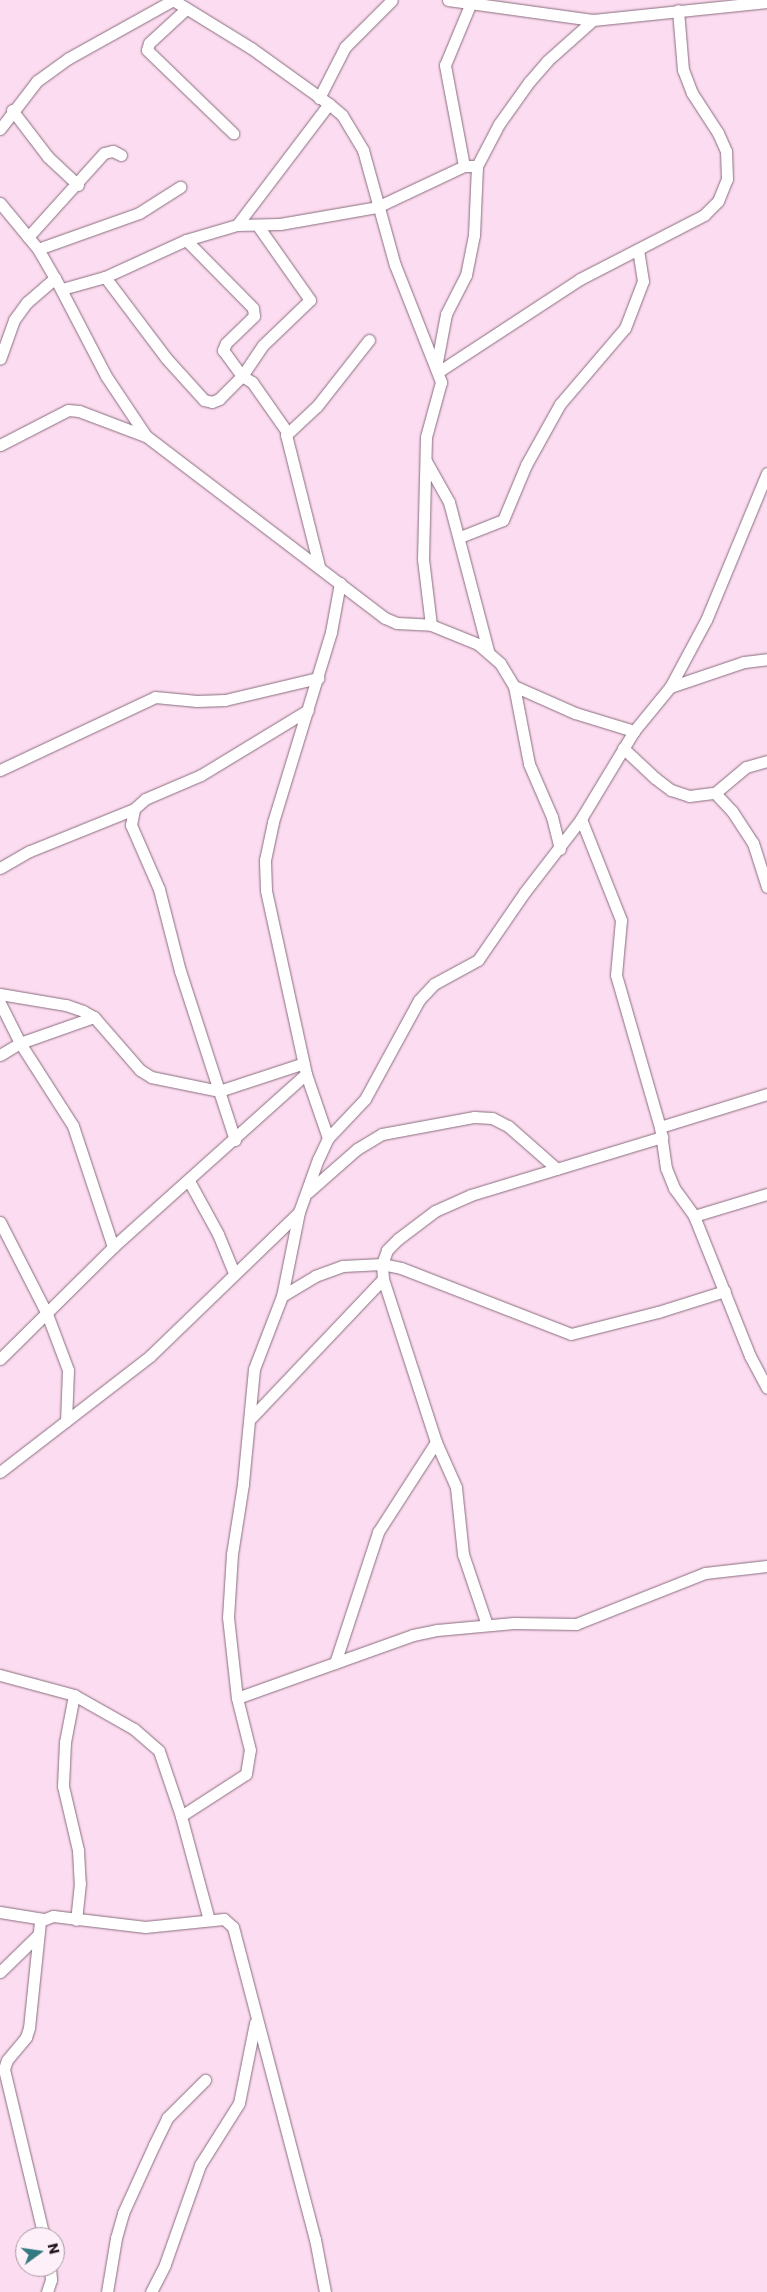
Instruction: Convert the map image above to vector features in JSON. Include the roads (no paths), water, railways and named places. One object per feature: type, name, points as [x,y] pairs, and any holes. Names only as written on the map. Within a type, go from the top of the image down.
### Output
[{"type":"street","points":[[0,129],[12,110],[37,80],[69,58],[173,0],[251,48],[342,115],[363,150],[377,207],[395,266],[437,370],[440,393],[429,421],[423,559],[431,625]]},
{"type":"street","points":[[237,225],[324,101],[345,47],[392,0]]},
{"type":"street","points":[[448,0],[470,5],[593,20],[767,2]]},
{"type":"street","points":[[464,166],[445,65],[470,5]]},
{"type":"street","points":[[186,9],[149,43],[147,50],[233,133]]},
{"type":"street","points":[[437,370],[580,279],[704,215],[718,200],[727,179],[726,151],[718,133],[692,93],[683,70],[678,10]]},
{"type":"street","points":[[437,370],[446,314],[466,275],[474,235],[477,166],[499,124],[529,82],[547,61],[593,20]]},
{"type":"street","points":[[12,110],[48,156],[78,186]]},
{"type":"street","points":[[28,237],[78,186],[104,153],[113,151],[121,155]]},
{"type":"street","points":[[62,289],[105,277],[186,240],[237,225],[258,226],[377,207],[464,166],[477,166]]},
{"type":"street","points":[[38,249],[139,213],[180,187]]},
{"type":"street","points":[[0,204],[38,249],[62,289],[106,376],[146,436]]},
{"type":"street","points":[[105,277],[166,358],[204,400],[212,402],[218,399],[242,376],[263,345],[310,300],[258,226]]},
{"type":"street","points":[[186,240],[253,308],[254,316],[226,343],[223,350],[242,376],[252,382],[288,432]]},
{"type":"street","points":[[460,538],[503,520],[526,465],[560,404],[625,328],[643,281],[638,249]]},
{"type":"street","points":[[0,359],[14,320],[27,302],[55,278]]},
{"type":"street","points":[[319,566],[285,443],[288,432],[317,406],[369,340]]},
{"type":"street","points":[[0,445],[68,410],[79,411],[146,436],[385,618],[398,623],[431,625],[488,651],[500,663],[514,686],[529,764],[552,817],[560,850]]},
{"type":"street","points":[[426,461],[449,502],[460,538],[488,651]]},
{"type":"street","points":[[181,1816],[246,1774],[250,1750],[237,1698],[229,1608],[232,1554],[251,1418],[254,1369],[282,1296],[299,1212],[328,1138],[365,1099],[419,1000],[434,984],[478,960],[524,893],[560,850],[581,819],[623,748],[670,687],[706,620],[767,473]]},
{"type":"street","points":[[328,1138],[305,1068],[266,890],[265,860],[273,822],[331,632],[340,583]]},
{"type":"street","points":[[670,687],[744,662],[767,659]]},
{"type":"street","points":[[0,770],[155,697],[197,702],[225,700],[318,678]]},
{"type":"street","points":[[514,686],[575,713],[634,732]]},
{"type":"street","points":[[0,868],[30,851],[134,809],[145,799],[201,775],[308,710]]},
{"type":"street","points":[[623,748],[671,790],[689,796],[715,793],[746,767],[767,761]]},
{"type":"street","points":[[715,793],[732,811],[753,843],[767,887]]},
{"type":"street","points":[[134,809],[131,825],[159,889],[180,972],[235,1140]]},
{"type":"street","points":[[581,819],[620,920],[616,975],[661,1132],[666,1168],[674,1188],[694,1216],[750,1356],[767,1388]]},
{"type":"street","points":[[0,994],[66,1005],[94,1017],[140,1070],[150,1077],[219,1091],[305,1068]]},
{"type":"street","points":[[0,1003],[20,1043],[73,1126],[113,1247]]},
{"type":"street","points":[[0,1056],[20,1043],[94,1017]]},
{"type":"street","points":[[0,1359],[113,1247],[235,1140],[305,1068]]},
{"type":"street","points":[[487,1625],[463,1554],[456,1488],[436,1442],[383,1279],[382,1264],[387,1250],[398,1239],[435,1211],[471,1195],[557,1169],[767,1094]]},
{"type":"street","points":[[306,1194],[357,1149],[382,1134],[474,1117],[492,1118],[508,1126],[557,1169]]},
{"type":"street","points":[[189,1182],[218,1234],[234,1273]]},
{"type":"street","points":[[694,1216],[767,1194]]},
{"type":"street","points":[[0,1472],[150,1356],[299,1212]]},
{"type":"street","points":[[0,1222],[47,1314],[68,1370],[66,1422]]},
{"type":"street","points":[[282,1296],[315,1276],[343,1266],[382,1264],[401,1268],[571,1334],[658,1312],[725,1291]]},
{"type":"street","points":[[251,1418],[383,1279]]},
{"type":"street","points":[[335,1663],[378,1532],[436,1442]]},
{"type":"street","points":[[237,1698],[413,1636],[487,1625],[576,1624],[705,1573],[767,1566]]},
{"type":"street","points":[[0,1675],[74,1695],[134,1729],[159,1751],[181,1816],[209,1920]]},
{"type":"street","points":[[74,1695],[65,1742],[64,1786],[78,1850],[80,1883],[76,1920]]},
{"type":"street","points":[[0,1912],[43,1919],[53,1916],[145,1928],[224,1919],[233,1927],[256,2020],[316,2239],[325,2292]]},
{"type":"street","points":[[42,2227],[2,2068],[26,2037],[29,2028],[38,1935],[43,1919]]},
{"type":"street","points":[[0,1972],[38,1935]]},
{"type":"street","points":[[151,2292],[165,2264],[200,2166],[238,2103],[256,2020]]},
{"type":"street","points":[[107,2292],[116,2238],[124,2213],[154,2145],[167,2118],[205,2080]]},
{"type":"street","points":[[47,2292],[51,2277]]}]
